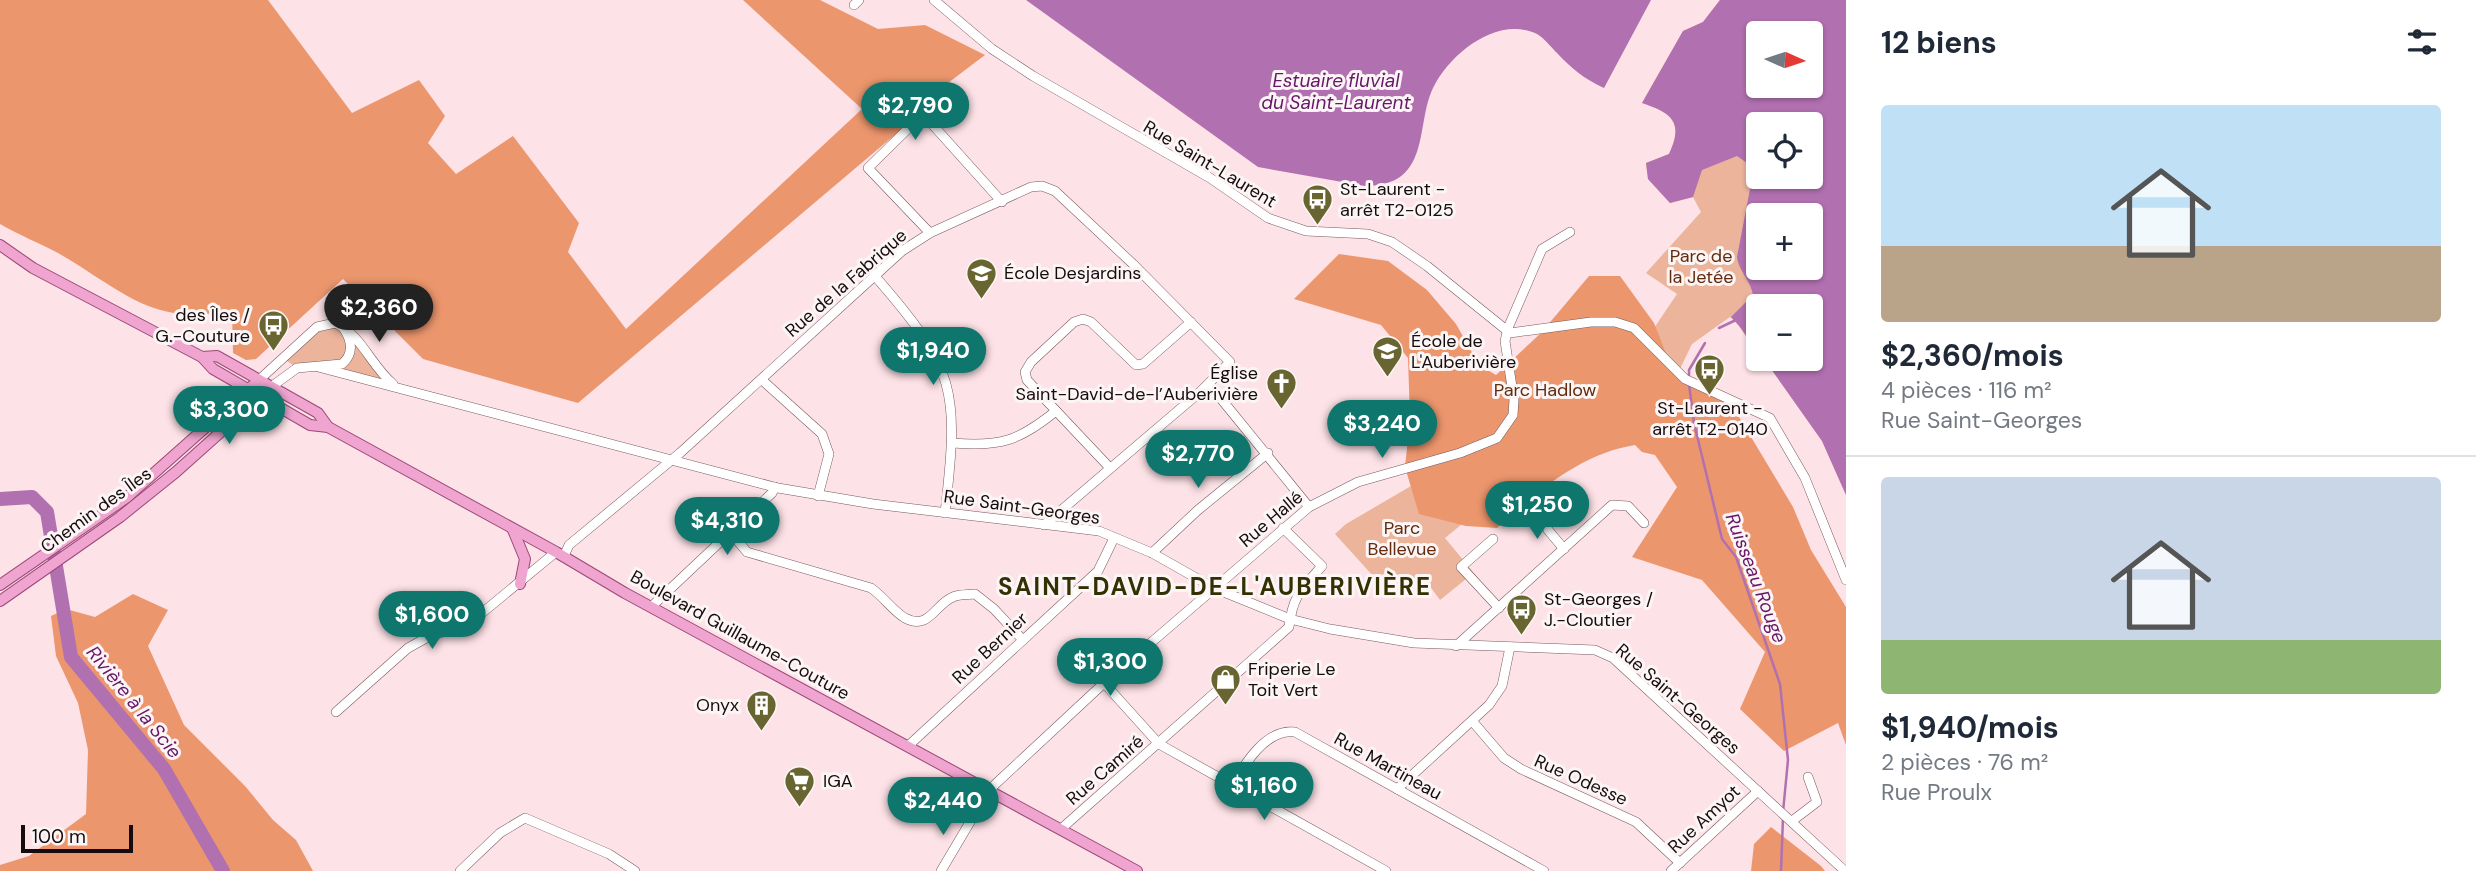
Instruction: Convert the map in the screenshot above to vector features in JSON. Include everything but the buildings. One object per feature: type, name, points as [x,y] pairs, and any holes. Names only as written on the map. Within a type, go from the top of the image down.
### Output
[{"type":"main road","name":"Boulevard Guillaume-Couture","points":[[0,245],[33,268],[202,357],[213,369],[310,425],[328,427],[651,607],[1137,871]]},
{"type":"main road","name":"Boulevard Guillaume-Couture","points":[[202,357],[217,356],[318,413],[328,427]]},
{"type":"main road","name":"Chemin des Îles","points":[[0,601],[71,537],[125,498],[259,380]]},
{"type":"main road","name":"Chemin des Îles","points":[[0,585],[72,550],[176,472],[271,387]]},
{"type":"main road","points":[[513,530],[525,559],[520,584]]},
{"type":"street","name":"Rue Saint-Laurent","points":[[934,0],[992,48],[1033,76],[1210,178],[1260,213],[1296,228],[1368,234],[1392,242],[1427,266],[1507,330]]},
{"type":"street","points":[[930,233],[868,168],[923,114],[1002,202]]},
{"type":"street","name":"Rue de la Fabrique","points":[[336,712],[408,648],[428,637],[471,622],[560,554],[672,460],[902,251],[930,233],[1031,187],[1042,186],[1055,191],[1230,362],[1209,384]]},
{"type":"street","name":"Rue Hallé","points":[[941,871],[989,790],[1104,683],[1309,507],[1358,482],[1460,453],[1497,438],[1513,415],[1514,400],[1506,349],[1507,330],[1542,249],[1570,232]]},
{"type":"street","points":[[874,275],[913,320],[932,348],[947,382],[953,443],[945,513]]},
{"type":"street","points":[[1110,468],[1027,380],[1026,372],[1031,362],[1074,322],[1083,319],[1091,322],[1136,365],[1143,364],[1191,321]]},
{"type":"street","points":[[1507,330],[1510,333],[1523,333],[1591,322],[1615,322],[1634,328],[1685,379],[1770,418],[1779,428],[1805,478],[1846,580]]},
{"type":"street","points":[[259,380],[317,327],[325,323],[342,326],[354,335],[382,374],[397,388]]},
{"type":"street","name":"Rue Saint-Georges","points":[[271,387],[291,370],[342,364],[347,360],[351,348],[342,326]]},
{"type":"street","name":"Rue Saint-Georges","points":[[318,367],[775,487],[818,496],[1099,531],[1153,553],[1214,588],[1290,619],[1377,638],[1457,646],[1595,650],[1613,658],[1845,871]]},
{"type":"street","points":[[762,380],[821,434],[829,454],[818,496]]},
{"type":"street","points":[[1044,525],[1209,384],[1268,453],[1309,507]]},
{"type":"street","points":[[953,443],[988,446],[1010,441],[1033,430],[1056,411]]},
{"type":"street","points":[[1153,553],[1198,510],[1268,453]]},
{"type":"street","points":[[651,607],[731,533],[775,487]]},
{"type":"street","points":[[1457,646],[1612,505],[1628,506],[1644,523]]},
{"type":"street","points":[[1540,514],[1548,530],[1564,549]]},
{"type":"street","name":"Rue Camiré","points":[[1061,829],[1289,627],[1294,600],[1322,566],[1283,528]]},
{"type":"street","points":[[731,533],[747,552],[871,588],[887,599],[902,617],[914,621],[930,618],[952,597],[975,594],[994,609],[1022,639]]},
{"type":"street","name":"Rue Bernier","points":[[908,746],[1098,571],[1114,538]]},
{"type":"street","points":[[1493,539],[1461,567],[1499,608]]},
{"type":"street","points":[[1397,789],[1489,705],[1502,686],[1510,647]]},
{"type":"street","points":[[1104,683],[1159,744],[1231,787],[1386,871]]},
{"type":"street","name":"Rue Odesse","points":[[1473,722],[1504,758],[1521,769],[1636,821],[1680,863]]},
{"type":"street","name":"Rue Martineau","points":[[1231,787],[1247,760],[1278,732],[1295,732],[1544,871]]},
{"type":"street","points":[[1792,821],[1816,802],[1808,778]]},
{"type":"street","name":"Rue Amyot","points":[[1671,871],[1758,790]]},
{"type":"street","points":[[460,871],[500,833],[525,818],[609,854],[635,871]]},
{"type":"green space","points":[[0,0],[268,0],[352,113],[419,80],[445,116],[428,143],[456,174],[513,136],[579,223],[568,252],[626,329],[862,109],[743,0],[820,0],[878,29],[925,25],[985,55],[940,89],[943,94],[578,403],[423,359],[343,279],[256,359],[246,360],[233,353],[232,310],[180,314],[139,302],[58,253],[0,224]]},
{"type":"green space","name":"Parc de la Jetée","points":[[1720,0],[1746,22],[1746,98],[1812,98],[1813,112],[1746,112],[1746,189],[1820,189],[1821,203],[1746,203],[1746,280],[1823,280],[1823,226],[1846,495],[1822,441],[1772,371],[1823,371],[1823,294],[1746,294],[1746,337],[1730,317],[1692,344],[1678,373],[1648,337],[1677,294],[1646,273],[1701,212],[1693,197],[1670,203],[1648,179],[1646,163],[1669,154],[1673,143],[1675,126],[1672,120],[1661,111],[1642,103],[1683,31],[1703,22]]},
{"type":"green space","name":"Parc Hadlow","points":[[1339,254],[1388,261],[1427,290],[1456,324],[1479,365],[1496,375],[1541,333],[1589,276],[1620,276],[1654,323],[1667,356],[1701,387],[1733,407],[1793,507],[1811,550],[1846,607],[1846,745],[1838,723],[1784,751],[1740,709],[1765,652],[1702,580],[1632,557],[1677,487],[1655,455],[1642,452],[1635,445],[1596,456],[1543,488],[1497,528],[1466,526],[1419,514],[1405,467],[1410,419],[1408,358],[1381,325],[1294,299]]},
{"type":"green space","points":[[335,323],[397,388],[333,369],[297,368],[283,358],[310,333]]},
{"type":"green space","points":[[1371,421],[1382,427],[1384,433],[1379,444],[1364,425]]},
{"type":"green space","name":"Parc Bellevue","points":[[1447,465],[1479,510],[1445,538],[1501,606],[1495,610],[1466,579],[1440,600],[1421,574],[1394,599],[1335,534],[1346,524]]},
{"type":"green space","points":[[133,594],[168,610],[148,646],[184,725],[245,786],[273,820],[296,840],[313,871],[0,871],[0,865],[29,856],[86,814],[88,750],[78,703],[56,656],[51,616],[66,609],[95,617]]},
{"type":"green space","points":[[1771,827],[1825,871],[1751,871],[1754,844]]},
{"type":"water","name":"Estuaire fluvial du Saint-Laurent","points":[[1026,0],[1651,0],[1604,88],[1578,73],[1537,34],[1522,29],[1507,29],[1477,41],[1451,62],[1433,88],[1411,165],[1401,176],[1386,183],[1365,186],[1258,167]]},
{"type":"water","points":[[1720,0],[1846,0],[1846,495],[1822,441],[1772,371],[1823,371],[1823,294],[1753,294],[1747,280],[1823,280],[1823,203],[1747,203],[1750,189],[1823,189],[1823,112],[1746,112],[1746,162],[1737,156],[1702,170],[1693,197],[1670,203],[1648,179],[1646,163],[1669,154],[1675,126],[1668,115],[1642,103],[1683,31],[1703,22]]},
{"type":"water","points":[[1746,210],[1746,277],[1737,257]]},
{"type":"water","points":[[1746,302],[1746,335],[1739,326],[1731,317]]},
{"type":"waterway","name":"Ruisseau Rouge","points":[[1719,328],[1738,319]]},
{"type":"waterway","name":"Ruisseau Rouge","points":[[1689,377],[1689,370],[1705,343]]},
{"type":"waterway","name":"Ruisseau Rouge","points":[[1689,384],[1694,423],[1722,539],[1736,557],[1780,684],[1788,760],[1783,812]]},
{"type":"waterway","name":"Rivière à la Scie","points":[[0,499],[32,497],[47,512],[71,657],[164,769],[223,871]]},
{"type":"waterway","name":"Ruisseau Rouge","points":[[1781,871],[1783,818]]},
{"type":"place","name":"St-Laurent - arrêt T2-0125","points":[[1317,226]]},
{"type":"place","name":"École Desjardins","points":[[981,300]]},
{"type":"place","name":"des Îles / G.-Couture","points":[[273,352]]},
{"type":"place","name":"École de L'Auberivière","points":[[1388,378]]},
{"type":"place","name":"St-Laurent - arrêt T2-0140","points":[[1710,397]]},
{"type":"place","name":"Église Saint-David-de-l’Auberivière","points":[[1281,410]]},
{"type":"place","name":"St-Georges / J.-Cloutier","points":[[1521,636]]},
{"type":"place","name":"Friperie Le Toit Vert","points":[[1225,706]]},
{"type":"place","name":"Onyx","points":[[762,732]]},
{"type":"place","name":"IGA","points":[[800,808]]},
{"type":"district","name":"SAINT-DAVID-DE-L'AUBERIVIÈRE","points":[[1215,586]]}]
